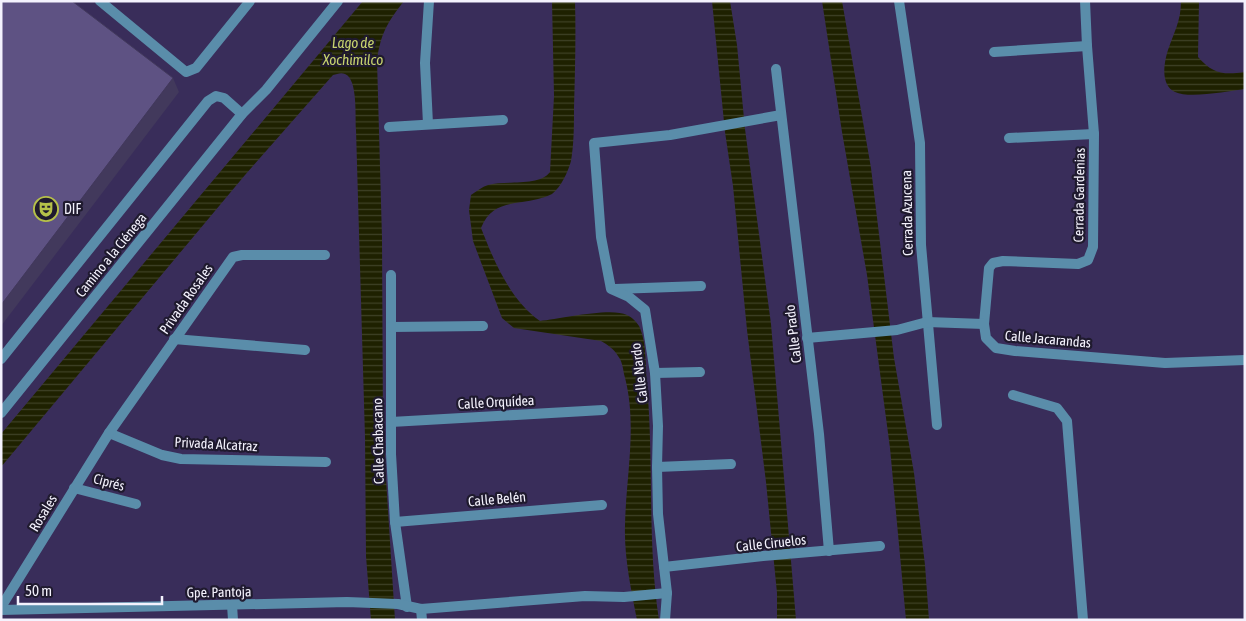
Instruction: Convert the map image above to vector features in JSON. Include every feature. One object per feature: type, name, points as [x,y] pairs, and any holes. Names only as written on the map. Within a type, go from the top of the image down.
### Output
[{"type":"street","points":[[100,1],[186,72],[196,68],[250,1]]},
{"type":"street","name":"Camino a la Ciénega","points":[[1,413],[242,114],[266,90],[338,1]]},
{"type":"street","points":[[428,124],[425,63],[429,1]]},
{"type":"street","name":"Cerrada Azucena","points":[[899,1],[920,143],[921,245],[938,425]]},
{"type":"street","name":"Cerrada Gardenias","points":[[984,324],[988,268],[993,263],[1003,261],[1078,264],[1088,260],[1094,247],[1094,134],[1085,1]]},
{"type":"street","points":[[994,52],[1087,46]]},
{"type":"street","name":"Calle Prado","points":[[776,69],[818,434],[828,550]]},
{"type":"street","name":"Camino a la Ciénega","points":[[1,359],[208,101],[216,96],[224,98],[242,114]]},
{"type":"street","points":[[701,286],[611,289],[601,237],[594,143],[670,135],[781,115]]},
{"type":"street","points":[[389,127],[503,120]]},
{"type":"street","points":[[1009,138],[1094,134]]},
{"type":"street","name":"Privada Rosales","points":[[109,434],[233,257],[242,254],[325,255]]},
{"type":"street","name":"Calle Chabacano","points":[[390,275],[391,422],[395,522],[403,605]]},
{"type":"street","name":"Calle Nardo","points":[[611,289],[629,296],[645,310],[655,373],[658,426],[658,514],[664,567],[663,594],[665,620]]},
{"type":"street","points":[[807,338],[897,330],[927,322],[984,324]]},
{"type":"street","name":"Calle Jacarandas","points":[[984,324],[986,338],[996,348],[1165,363],[1245,360]]},
{"type":"street","points":[[391,327],[483,326]]},
{"type":"street","points":[[174,339],[305,350]]},
{"type":"street","points":[[655,373],[700,372]]},
{"type":"street","points":[[1013,395],[1056,408],[1068,421],[1083,620]]},
{"type":"street","name":"Calle Orquídea","points":[[391,422],[603,410]]},
{"type":"street","name":"Privada Alcatraz","points":[[109,434],[162,454],[181,459],[326,462]]},
{"type":"street","name":"Rosales","points":[[1,609],[109,434]]},
{"type":"street","points":[[657,467],[731,464]]},
{"type":"street","name":"Ciprés","points":[[74,488],[136,504]]},
{"type":"street","name":"Calle Belén","points":[[395,522],[602,505]]},
{"type":"street","name":"Calle Ciruelos","points":[[664,567],[880,546]]},
{"type":"street","name":"Gpe. Pantoja","points":[[1,609],[366,602],[403,605],[421,609],[585,596],[624,597],[663,594]]},
{"type":"street","points":[[232,605],[234,620]]},
{"type":"street","points":[[421,609],[422,620]]},
{"type":"water","name":"Lago de Xochimilco","points":[[363,1],[404,1],[386,29],[377,60],[382,238],[383,432],[395,620],[371,620],[366,556],[365,437],[356,108],[352,83],[345,74],[333,75],[245,175],[1,467],[1,434]]},
{"type":"water","points":[[552,1],[575,1],[574,134],[570,165],[561,183],[552,194],[540,199],[497,209],[491,213],[481,228],[491,254],[504,279],[520,302],[540,321],[609,312],[631,317],[640,328],[644,342],[649,414],[653,561],[659,620],[637,620],[628,573],[625,525],[631,430],[628,393],[620,360],[613,349],[601,341],[514,328],[502,318],[473,241],[469,210],[471,195],[488,185],[538,180],[550,172],[554,96]]},
{"type":"water","points":[[712,1],[730,1],[737,45],[745,129],[771,324],[796,620],[777,620],[777,593],[766,482],[747,330]]},
{"type":"water","points":[[822,1],[842,1],[871,168],[894,358],[914,473],[925,565],[929,620],[906,620],[890,448],[867,275]]},
{"type":"water","points":[[1181,1],[1199,1],[1198,57],[1203,63],[1219,72],[1245,72],[1245,89],[1190,95],[1170,89],[1165,79],[1165,61],[1178,21]]},
{"type":"building","name":"DIF","points":[[1,1],[72,1],[173,78],[1,305]]},
{"type":"place","name":"DIF","points":[[46,209]]}]
